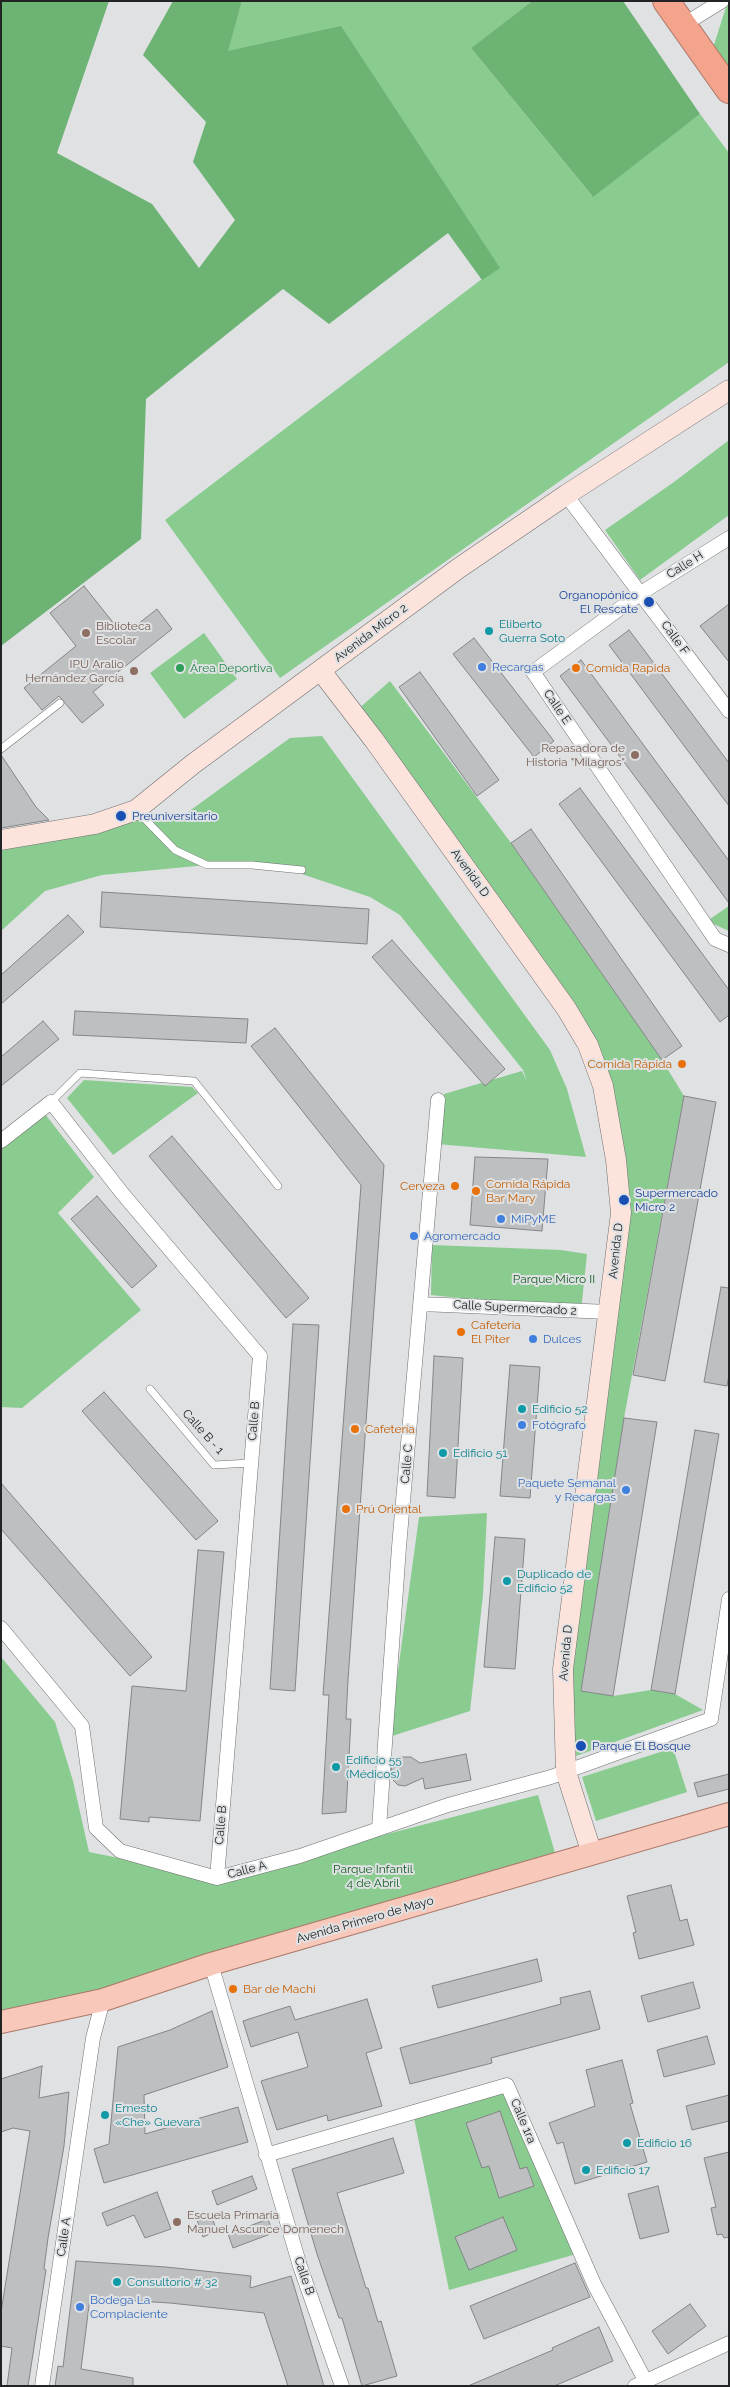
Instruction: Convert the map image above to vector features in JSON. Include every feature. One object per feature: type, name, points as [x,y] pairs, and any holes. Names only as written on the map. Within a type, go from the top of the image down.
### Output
[{"type":"highway","points":[[666,1],[729,90]]},
{"type":"main road","name":"Avenida Primero de Mayo","points":[[1,2022],[102,2000],[211,1964],[729,1814]]},
{"type":"street","points":[[683,25],[722,1]]},
{"type":"street","name":"Avenida Micro 2","points":[[1,840],[95,824],[136,810],[193,764],[458,568],[566,495],[729,390]]},
{"type":"street","name":"Calle F","points":[[566,495],[729,711]]},
{"type":"street","name":"Calle H","points":[[641,593],[729,538]]},
{"type":"street","name":"Calle E","points":[[641,593],[533,672],[715,939],[729,945]]},
{"type":"street","name":"Avenida D","points":[[321,671],[359,719],[551,986],[595,1060],[603,1086],[616,1160],[620,1213],[563,1669],[566,1772],[592,1854]]},
{"type":"street","name":"Calle C","points":[[379,1828],[400,1547],[438,1100]]},
{"type":"street","points":[[1,1141],[51,1102]]},
{"type":"street","name":"Calle B","points":[[51,1102],[122,1193],[260,1356],[216,1878]]},
{"type":"street","name":"Calle Supermercado 2","points":[[421,1304],[609,1312]]},
{"type":"street","points":[[566,1772],[711,1719],[729,1599]]},
{"type":"street","name":"Calle A","points":[[1,1628],[82,1726],[96,1828],[120,1851],[216,1878],[300,1856],[448,1805],[566,1772]]},
{"type":"street","name":"Calle B","points":[[211,1964],[300,2266],[342,2386]]},
{"type":"street","name":"Calle A","points":[[42,2386],[93,2038],[102,2000]]},
{"type":"street","name":"Calle 1ra","points":[[266,2154],[507,2085],[594,2284],[641,2384]]},
{"type":"street","points":[[641,2384],[729,2343]]},
{"type":"lane","points":[[1,749],[60,703]]},
{"type":"lane","points":[[136,810],[176,850],[207,865],[252,865],[302,870]]},
{"type":"lane","points":[[51,1102],[80,1073],[194,1081],[278,1186]]},
{"type":"lane","name":"Calle B - 1","points":[[150,1389],[214,1465],[251,1463]]},
{"type":"green space","points":[[4,1],[109,1],[57,153],[152,204],[199,268],[235,220],[193,162],[206,122],[143,55],[173,1],[242,1],[228,51],[341,26],[500,268],[482,280],[448,233],[329,324],[283,289],[146,399],[141,539],[1,646],[1,3]]},
{"type":"green space","points":[[242,1],[532,1],[471,48],[592,196],[700,114],[729,153],[729,362],[280,678],[165,520],[499,266],[227,52]]},
{"type":"green space","points":[[532,1],[623,1],[700,114],[593,197],[471,48]]},
{"type":"green space","points":[[729,5],[729,67],[713,48],[726,7]]},
{"type":"green space","points":[[729,440],[729,515],[640,580],[605,530],[674,482]]},
{"type":"green space","points":[[204,633],[237,679],[184,719],[150,673]]},
{"type":"green space","points":[[390,681],[511,843],[662,1060],[684,1096],[624,1418],[581,1691],[613,1696],[651,1690],[675,1694],[703,1710],[576,1756],[568,1690],[627,1212],[601,1065],[356,711]]},
{"type":"green space","points":[[322,736],[550,1050],[567,1089],[586,1157],[437,1144],[444,1094],[522,1071],[527,1082],[523,1070],[400,915],[370,897],[284,868],[207,865],[102,875],[45,891],[1,931],[1,838],[136,810],[177,820],[290,738]]},
{"type":"green space","points":[[729,906],[729,931],[707,921]]},
{"type":"green space","points":[[84,1080],[192,1087],[198,1093],[113,1155],[67,1098]]},
{"type":"green space","points":[[45,1114],[94,1177],[58,1213],[141,1310],[22,1408],[1,1407],[1,1148]]},
{"type":"green space","name":"Parque Micro II","points":[[432,1245],[561,1250],[587,1254],[581,1311],[431,1295]]},
{"type":"green space","points":[[487,1513],[483,1595],[470,1711],[389,1737],[419,1517]]},
{"type":"green space","name":"Parque Infantil 4 de Abril","points":[[1,1657],[55,1722],[73,1781],[89,1852],[217,1878],[538,1795],[558,1863],[23,2012],[1,2010]]},
{"type":"green space","points":[[673,1748],[687,1792],[596,1821],[582,1777]]},
{"type":"green space","points":[[507,2085],[580,2253],[449,2290],[413,2113]]},
{"type":"building","points":[[84,586],[119,630],[128,622],[133,628],[157,609],[172,629],[93,692],[104,705],[82,723],[59,696],[42,710],[24,688],[76,646],[50,613]]},
{"type":"building","points":[[729,604],[729,662],[700,626]]},
{"type":"building","points":[[629,630],[729,763],[729,806],[609,645]]},
{"type":"building","points":[[474,638],[554,741],[534,757],[453,654]]},
{"type":"building","points":[[581,660],[729,861],[729,903],[560,676]]},
{"type":"building","points":[[420,672],[499,780],[477,796],[399,687]]},
{"type":"building","points":[[1,755],[36,807],[49,820],[1,828]]},
{"type":"building","points":[[580,788],[729,990],[729,1015],[720,1022],[559,804]]},
{"type":"building","points":[[531,829],[682,1046],[662,1060],[511,843]]},
{"type":"building","points":[[102,892],[369,909],[367,944],[100,927]]},
{"type":"building","points":[[68,915],[84,932],[1,1004],[1,975]]},
{"type":"building","points":[[392,940],[505,1069],[485,1086],[372,957]]},
{"type":"building","points":[[75,1011],[248,1019],[246,1043],[73,1035]]},
{"type":"building","points":[[43,1021],[59,1039],[1,1086],[1,1057]]},
{"type":"building","points":[[275,1028],[384,1165],[348,1680],[346,1719],[351,1719],[346,1812],[322,1814],[329,1695],[323,1695],[361,1185],[251,1046]]},
{"type":"building","points":[[684,1096],[716,1102],[665,1381],[633,1375]]},
{"type":"building","points":[[172,1136],[309,1298],[286,1318],[149,1156]]},
{"type":"building","points":[[475,1157],[548,1159],[542,1231],[470,1225]]},
{"type":"building","points":[[97,1196],[157,1266],[132,1288],[71,1219]]},
{"type":"building","points":[[721,1287],[729,1288],[729,1375],[727,1386],[704,1382]]},
{"type":"building","points":[[293,1324],[319,1325],[295,1691],[270,1689]]},
{"type":"building","name":"Edificio 51","points":[[434,1356],[463,1358],[455,1498],[427,1496]]},
{"type":"building","name":"Edificio 52","points":[[510,1365],[540,1367],[530,1498],[500,1496]]},
{"type":"building","points":[[104,1392],[218,1521],[196,1540],[82,1411]]},
{"type":"building","points":[[624,1418],[657,1422],[613,1696],[581,1691]]},
{"type":"building","points":[[695,1430],[719,1434],[675,1694],[651,1690]]},
{"type":"building","points":[[1,1483],[152,1657],[130,1676],[1,1529]]},
{"type":"building","name":"Duplicado de Edificio 52","points":[[495,1537],[525,1539],[515,1669],[484,1667]]},
{"type":"building","points":[[198,1550],[224,1552],[200,1821],[149,1817],[149,1822],[120,1819],[132,1686],[186,1691]]},
{"type":"building","points":[[466,1754],[471,1780],[425,1789],[423,1778],[405,1786],[398,1785],[391,1778],[392,1763],[400,1757],[411,1757],[420,1763]]},
{"type":"building","points":[[729,1774],[729,1789],[698,1797],[694,1783]]},
{"type":"building","points":[[671,1885],[680,1921],[687,1919],[694,1945],[639,1959],[633,1933],[636,1932],[627,1896]]},
{"type":"building","points":[[537,1959],[542,1981],[438,2008],[432,1986]]},
{"type":"building","points":[[693,1982],[700,2008],[648,2022],[641,1996]]},
{"type":"building","points":[[590,1991],[600,2029],[491,2058],[492,2063],[410,2084],[400,2048],[561,2004],[560,1998]]},
{"type":"building","points":[[367,1999],[382,2048],[366,2053],[382,2106],[328,2121],[327,2115],[277,2130],[261,2081],[308,2067],[298,2032],[251,2047],[243,2021],[290,2006],[295,2020]]},
{"type":"building","points":[[212,2011],[228,2067],[144,2095],[145,2134],[238,2107],[248,2142],[104,2183],[94,2149],[109,2144],[118,2047],[170,2030]]},
{"type":"building","points":[[707,2036],[715,2064],[664,2077],[657,2050]]},
{"type":"building","points":[[622,2060],[633,2103],[630,2104],[647,2162],[575,2184],[563,2142],[557,2144],[549,2123],[595,2106],[586,2070]]},
{"type":"building","points":[[42,2066],[39,2098],[69,2092],[64,2146],[48,2238],[44,2269],[46,2270],[28,2386],[7,2386],[12,2348],[1,2346],[1,2312],[30,2131],[13,2128],[1,2132],[1,2079]]},
{"type":"building","points":[[729,2095],[729,2121],[692,2130],[686,2106]]},
{"type":"building","points":[[500,2111],[520,2169],[527,2167],[534,2186],[499,2198],[489,2166],[482,2168],[466,2123]]},
{"type":"building","points":[[393,2138],[404,2173],[337,2193],[366,2288],[368,2288],[378,2322],[381,2321],[397,2376],[362,2386],[342,2318],[339,2318],[317,2254],[292,2169]]},
{"type":"building","points":[[729,2152],[729,2237],[724,2238],[722,2234],[717,2235],[711,2208],[716,2207],[704,2158]]},
{"type":"building","points":[[252,2176],[257,2189],[217,2205],[212,2191]]},
{"type":"building","points":[[658,2186],[669,2232],[640,2239],[628,2194]]},
{"type":"building","points":[[157,2192],[171,2229],[145,2238],[134,2215],[107,2226],[102,2213]]},
{"type":"building","points":[[211,2215],[217,2231],[203,2237],[197,2220]]},
{"type":"building","points":[[503,2217],[517,2250],[469,2270],[455,2237]]},
{"type":"building","points":[[268,2219],[273,2233],[233,2248],[228,2234]]},
{"type":"building","points":[[76,2261],[166,2267],[251,2276],[250,2288],[291,2276],[324,2386],[288,2386],[264,2313],[170,2303],[90,2298],[81,2369],[133,2378],[133,2386],[55,2386],[58,2366],[63,2367]]},
{"type":"building","points":[[575,2263],[590,2297],[484,2339],[470,2306]]},
{"type":"building","points":[[690,2304],[706,2326],[668,2354],[652,2331]]},
{"type":"building","points":[[599,2327],[613,2361],[554,2386],[468,2386],[553,2350],[552,2348]]},
{"type":"place","name":"Organopónico El Rescate","points":[[649,602]]},
{"type":"place","name":"Eliberto Guerra Soto","points":[[489,631]]},
{"type":"place","name":"Biblioteca Escolar","points":[[86,633]]},
{"type":"place","name":"Recargas","points":[[482,667]]},
{"type":"place","name":"Área Deportiva","points":[[180,668]]},
{"type":"place","name":"Comida Rapida","points":[[576,668]]},
{"type":"place","name":"IPU Aralio Hernández García","points":[[134,671]]},
{"type":"place","name":"Repasadora de Historia \"Milagros\"","points":[[635,755]]},
{"type":"place","name":"Preuniversitario","points":[[121,816]]},
{"type":"place","name":"Comida Rápida","points":[[682,1064]]},
{"type":"place","name":"Cerveza","points":[[455,1186]]},
{"type":"place","name":"Comida Rápida Bar Mary","points":[[476,1191]]},
{"type":"place","name":"Supermercado Micro 2","points":[[624,1200]]},
{"type":"place","name":"MiPyME","points":[[501,1219]]},
{"type":"place","name":"Agromercado","points":[[414,1236]]},
{"type":"place","name":"Cafeteria El Piter","points":[[461,1332]]},
{"type":"place","name":"Dulces","points":[[533,1339]]},
{"type":"place","name":"Edificio 52","points":[[522,1409]]},
{"type":"place","name":"Fotógrafo","points":[[522,1425]]},
{"type":"place","name":"Cafetería","points":[[355,1429]]},
{"type":"place","name":"Edificio 51","points":[[443,1453]]},
{"type":"place","name":"Paquete Semanal y Recargas","points":[[626,1490]]},
{"type":"place","name":"Prú Oriental","points":[[346,1509]]},
{"type":"place","name":"Duplicado de Edificio 52","points":[[507,1581]]},
{"type":"place","name":"Parque El Bosque","points":[[581,1746]]},
{"type":"place","name":"Edificio 55 (Médicos)","points":[[336,1767]]},
{"type":"place","name":"Bar de Machi","points":[[233,1989]]},
{"type":"place","name":"Ernesto «Che» Guevara","points":[[105,2115]]},
{"type":"place","name":"Edificio 16","points":[[627,2143]]},
{"type":"place","name":"Edificio 17","points":[[586,2170]]},
{"type":"place","name":"Escuela Primaria Manuel Ascunce Domenech","points":[[177,2222]]},
{"type":"place","name":"Consultorio # 32","points":[[117,2282]]},
{"type":"place","name":"Bodega La Complaciente","points":[[80,2307]]}]
